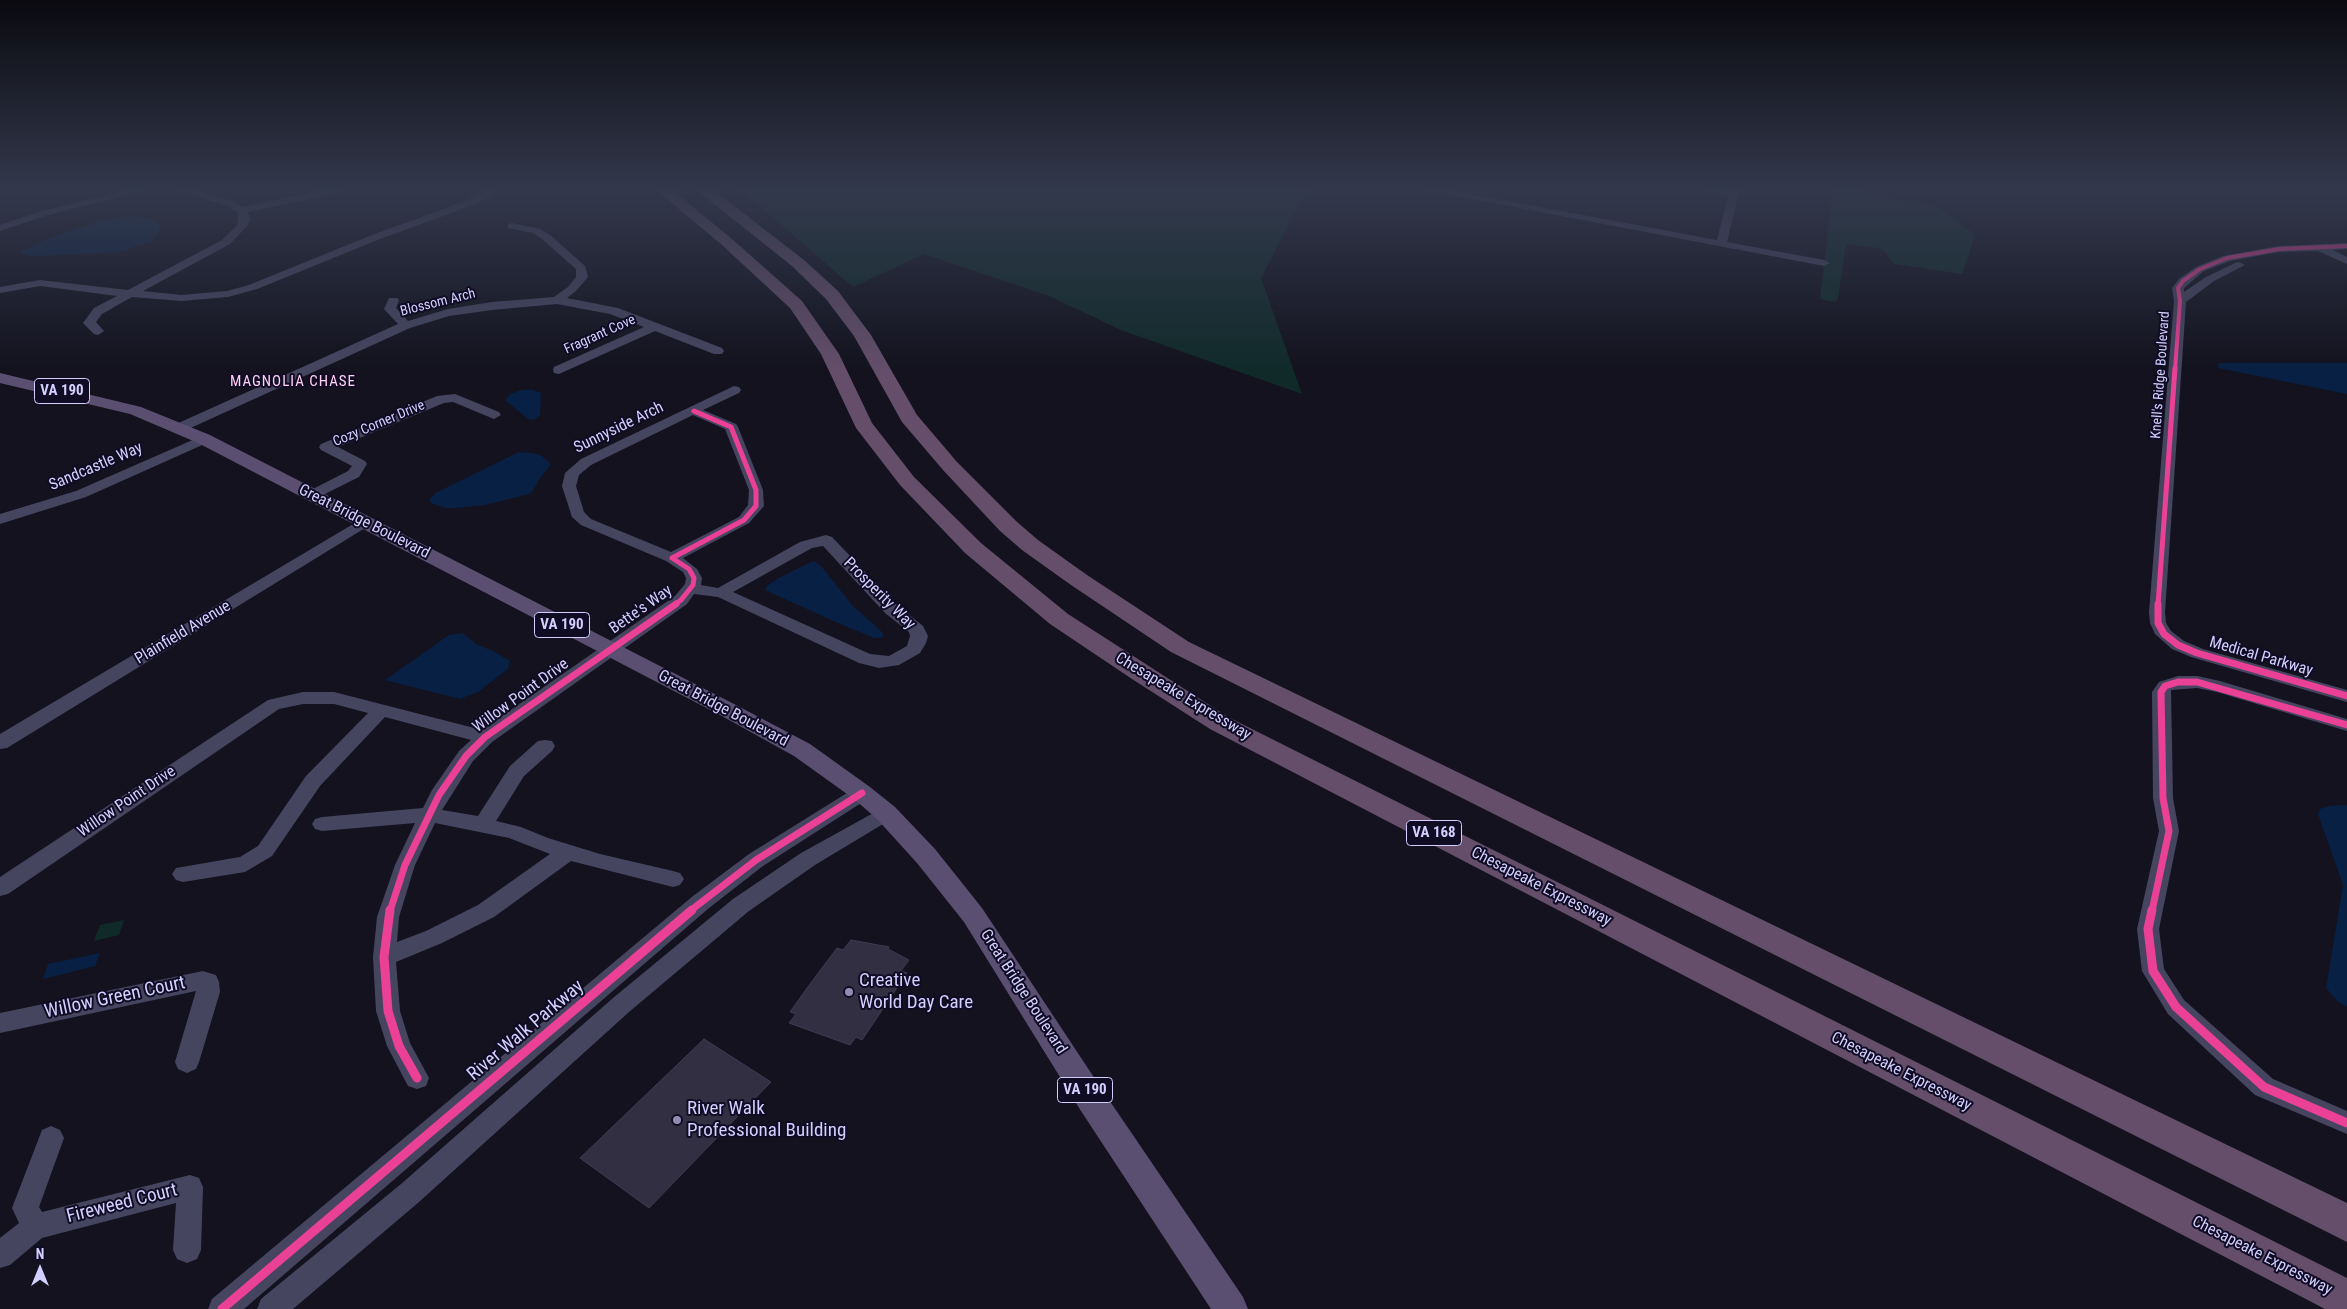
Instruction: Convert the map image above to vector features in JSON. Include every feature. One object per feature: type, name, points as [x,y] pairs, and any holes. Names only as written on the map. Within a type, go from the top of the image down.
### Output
[{"type":"highway","name":"Chesapeake Expressway","points":[[735,249],[796,305],[830,354],[863,424],[907,481],[974,548],[1059,619],[1141,673],[1219,723],[2347,1299]]},
{"type":"highway","points":[[780,249],[832,295],[862,335],[909,418],[950,466],[1008,526],[1030,545],[1071,574],[1180,647],[1243,680],[2347,1223]]},
{"type":"main road","name":"Great Bridge Boulevard","points":[[0,378],[116,404],[204,439],[728,710],[802,750],[862,793],[886,813],[939,871],[973,915],[1102,1117],[1231,1309]]},
{"type":"street","points":[[98,331],[89,323],[94,314],[213,249]]},
{"type":"street","points":[[0,290],[40,282],[129,294],[192,298],[241,291],[346,249]]},
{"type":"street","points":[[557,300],[572,289],[582,277],[581,268],[560,249]]},
{"type":"street","points":[[1750,249],[1824,262]]},
{"type":"street","name":"Knell's Ridge Boulevard","points":[[2170,640],[2158,623],[2157,612],[2180,301],[2178,288],[2183,281],[2200,268],[2213,263],[2257,252],[2293,249]]},
{"type":"street","points":[[2323,249],[2347,261]]},
{"type":"street","name":"Knell's Ridge Boulevard","points":[[2180,301],[2210,279],[2232,267],[2286,256],[2347,253]]},
{"type":"street","points":[[393,300],[390,309],[406,325]]},
{"type":"street","name":"Blossom Arch","points":[[179,428],[406,325],[448,313],[492,306],[557,300],[599,307],[718,351]]},
{"type":"street","name":"Fragrant Cove","points":[[559,370],[654,327]]},
{"type":"street","name":"Sunnyside Arch","points":[[672,558],[586,522],[577,514],[569,486],[572,474],[586,462],[734,390]]},
{"type":"street","name":"Cozy Corner Drive","points":[[312,495],[354,474],[360,464],[326,447],[442,399],[455,398],[494,415]]},
{"type":"street","name":"Bette's Way","points":[[608,649],[681,600],[690,589],[694,578],[689,569],[672,558],[744,520],[756,506],[756,490],[731,427],[694,411]]},
{"type":"street","name":"Sandcastle Way","points":[[0,519],[81,494],[204,439]]},
{"type":"street","name":"Plainfield Avenue","points":[[0,743],[365,522]]},
{"type":"street","name":"Prosperity Way","points":[[690,589],[722,593],[865,659],[879,662],[893,661],[914,649],[919,636],[917,630],[891,610],[826,540],[806,545],[730,586],[722,593]]},
{"type":"street","name":"Medical Parkway","points":[[2170,640],[2197,653],[2347,696]]},
{"type":"street","name":"Willow Point Drive","points":[[417,1078],[399,1046],[388,1011],[384,957],[388,917],[406,864],[428,815],[466,756],[485,738],[608,649]]},
{"type":"street","points":[[2347,725],[2220,687],[2197,682],[2178,682],[2166,686],[2161,692],[2163,788],[2169,832],[2148,929],[2153,972],[2176,1007],[2264,1087],[2347,1124]]},
{"type":"street","name":"Willow Point Drive","points":[[0,888],[274,704],[303,698],[334,698],[485,738]]},
{"type":"street","points":[[183,874],[245,864],[265,851],[313,781],[381,710]]},
{"type":"street","points":[[484,824],[517,771],[545,746]]},
{"type":"street","name":"River Walk Parkway","points":[[222,1309],[701,902],[763,855],[862,793]]},
{"type":"street","points":[[271,1309],[410,1192],[621,1005],[726,917],[808,859],[886,813]]},
{"type":"street","points":[[322,824],[428,815],[484,824],[568,852],[673,879]]},
{"type":"street","points":[[384,957],[434,937],[486,911],[568,852]]},
{"type":"street","name":"Willow Green Court","points":[[0,1023],[203,980],[208,982],[208,992],[187,1062]]},
{"type":"street","points":[[35,1227],[26,1208],[51,1138]]},
{"type":"street","name":"Fireweed Court","points":[[0,1255],[35,1227],[190,1187],[187,1250]]},
{"type":"green space","points":[[809,249],[1276,249],[1261,278],[1302,394],[1121,330],[1049,296],[924,254],[853,287]]},
{"type":"green space","points":[[1826,249],[1845,249],[1838,298],[1835,302],[1820,299]]},
{"type":"green space","points":[[1883,249],[1970,249],[1962,274],[1894,264]]},
{"type":"green space","points":[[124,920],[119,935],[94,941],[100,925]]},
{"type":"water","points":[[26,249],[128,249],[120,252],[37,256],[25,255],[20,252]]},
{"type":"water","points":[[2219,363],[2347,363],[2347,394],[2218,368]]},
{"type":"water","points":[[521,390],[533,390],[541,393],[540,415],[534,420],[528,419],[505,400],[510,394]]},
{"type":"water","points":[[519,452],[542,456],[551,464],[529,494],[485,505],[456,508],[446,508],[431,503],[429,500],[435,493]]},
{"type":"water","points":[[811,562],[816,562],[822,567],[852,605],[882,632],[884,635],[881,638],[874,638],[765,590],[767,586],[777,579]]},
{"type":"water","points":[[463,633],[476,644],[510,661],[508,669],[478,692],[460,699],[385,680],[449,635]]},
{"type":"water","points":[[2347,805],[2347,1007],[2337,1001],[2326,988],[2343,885],[2318,814],[2320,809],[2329,806]]},
{"type":"water","points":[[100,953],[95,966],[43,979],[48,964]]},
{"type":"building","name":"Creative World Day Care","points":[[851,940],[889,947],[888,949],[909,960],[901,971],[907,973],[862,1040],[856,1037],[850,1045],[789,1023],[796,1014],[790,1012],[810,984],[837,948],[843,950]]},
{"type":"building","name":"River Walk Professional Building","points":[[704,1039],[771,1082],[649,1208],[580,1158]]},
{"type":"cycle path","points":[[2278,249],[2227,258],[2200,269],[2183,281],[2178,288],[2180,301],[2157,612],[2158,623],[2164,634],[2178,645],[2197,653],[2347,696]]},
{"type":"cycle path","points":[[417,1078],[399,1046],[388,1011],[384,957],[388,917],[405,865],[439,795],[466,756],[485,737],[681,600],[693,585],[694,578],[689,569],[672,558],[744,520],[756,506],[756,490],[731,427],[694,411]]},
{"type":"cycle path","points":[[2347,725],[2220,687],[2197,682],[2178,682],[2165,686],[2161,692],[2163,798],[2169,831],[2148,929],[2153,971],[2176,1007],[2264,1087],[2347,1123]]},
{"type":"cycle path","points":[[222,1309],[701,902],[756,860],[862,793]]},
{"type":"place","name":"Creative World Day Care","points":[[849,992]]},
{"type":"place","name":"River Walk Professional Building","points":[[677,1120]]},
{"type":"district","name":"MAGNOLIA CHASE","points":[[293,382]]}]
